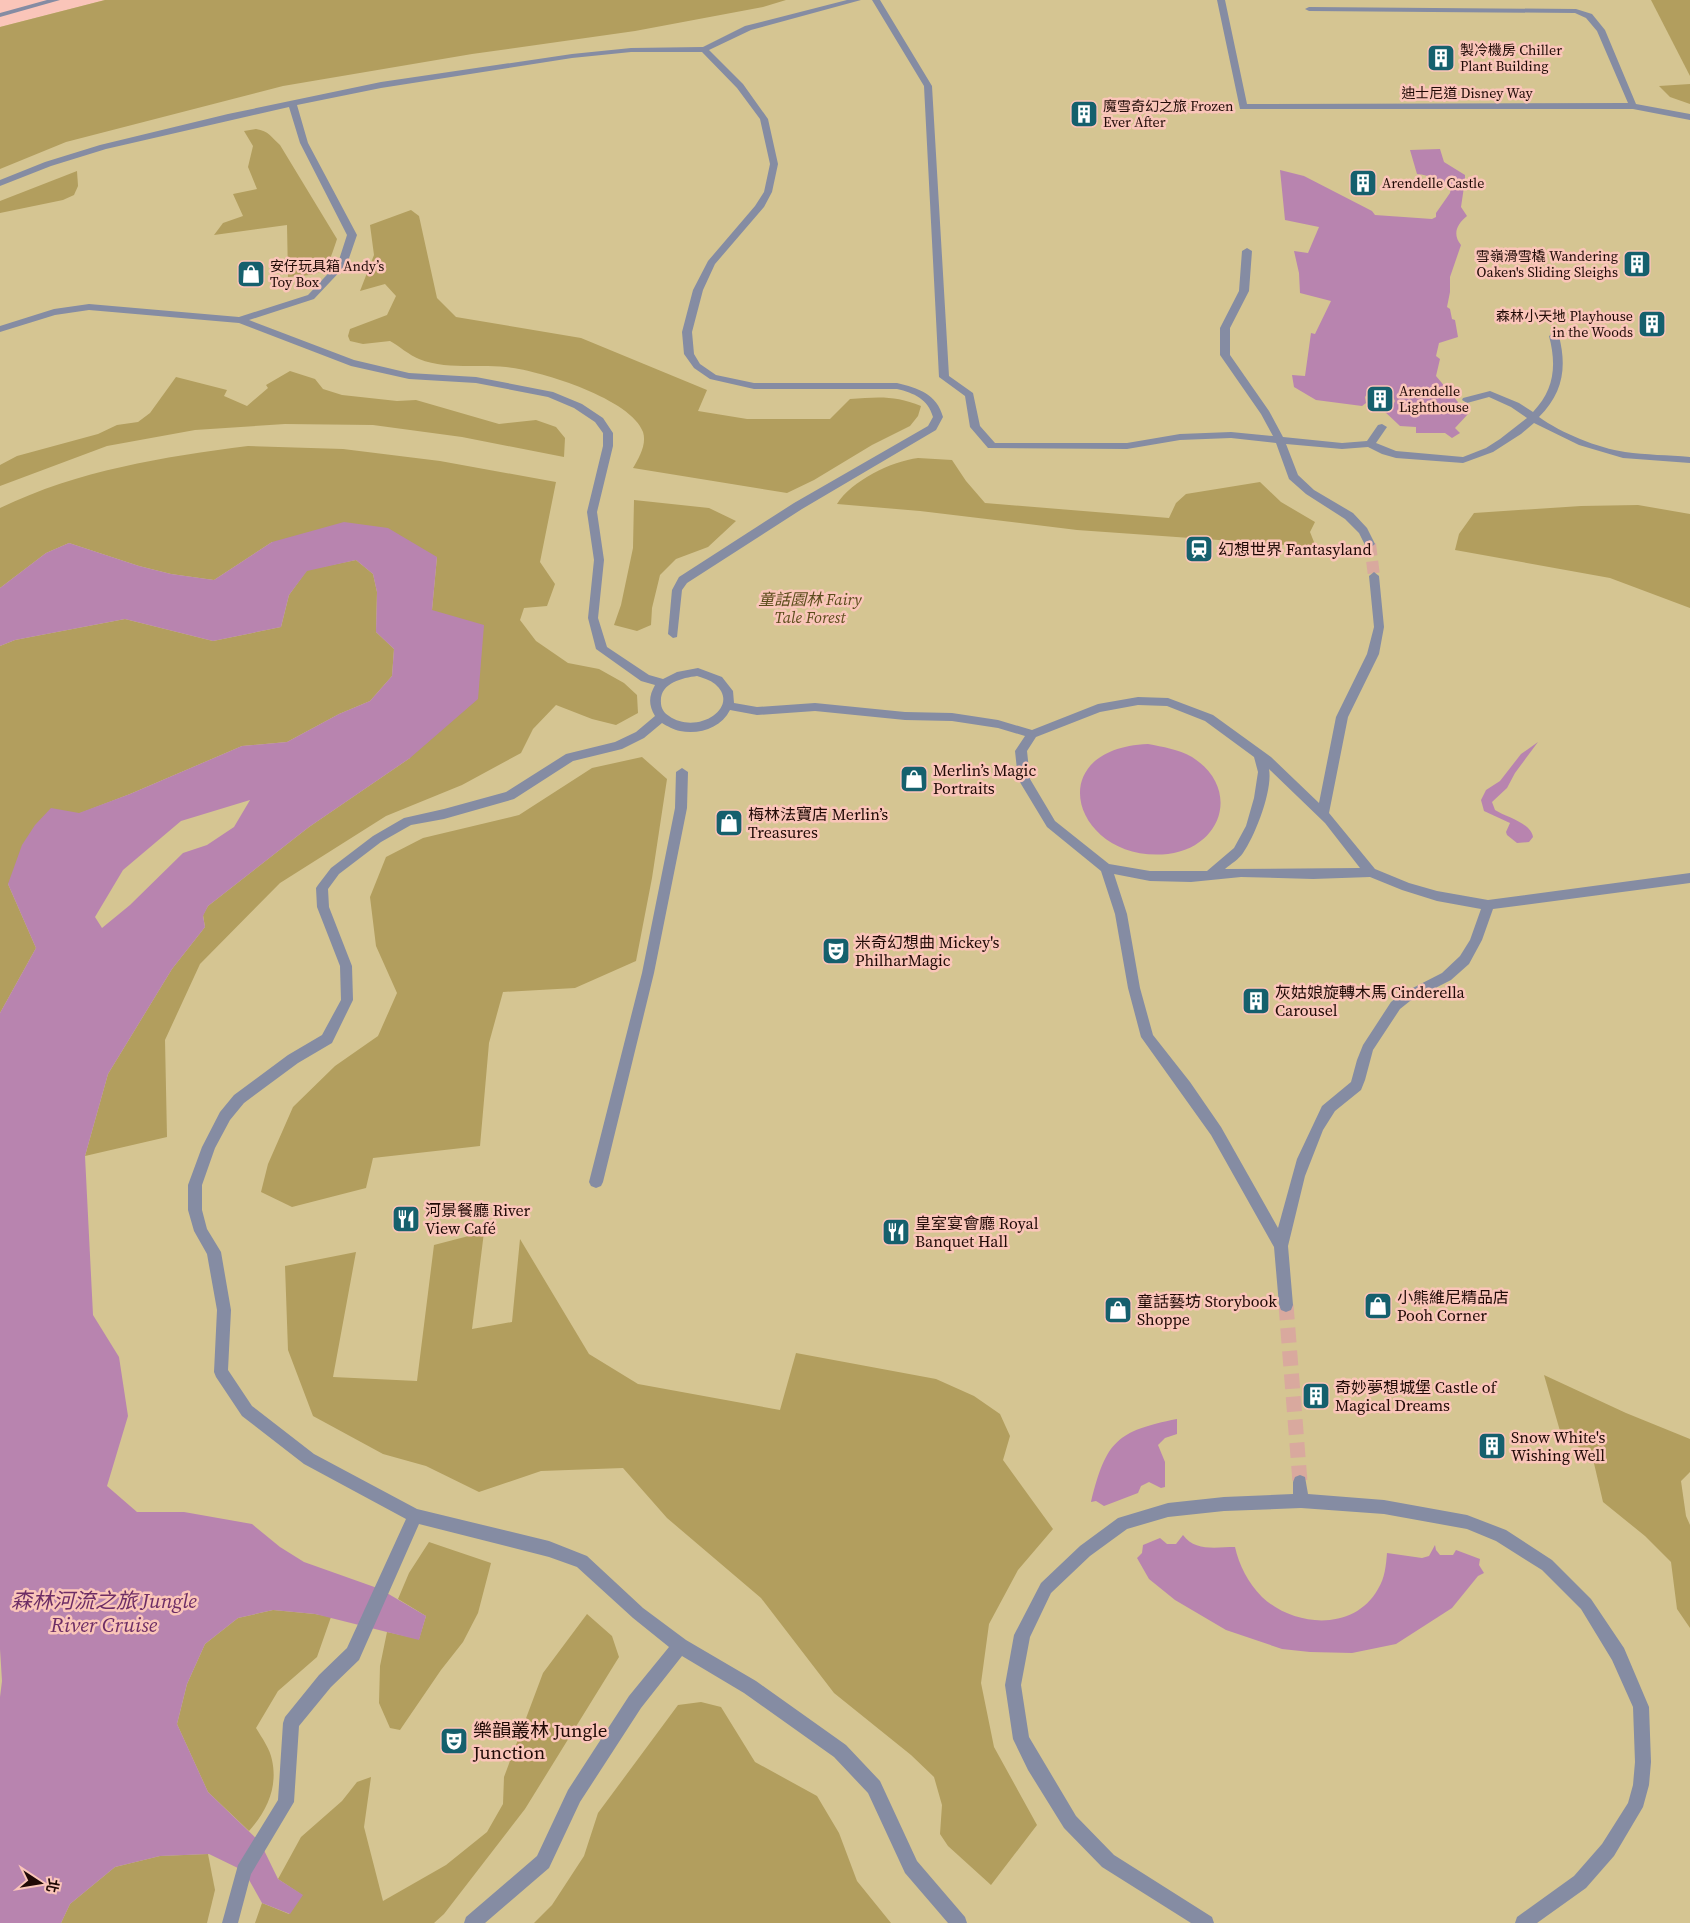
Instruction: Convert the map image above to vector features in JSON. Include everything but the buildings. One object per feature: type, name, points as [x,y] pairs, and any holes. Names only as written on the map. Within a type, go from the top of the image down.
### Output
[{"type":"street","points":[[0,15],[56,0]]},
{"type":"street","points":[[0,183],[48,164],[103,147],[380,85],[572,56],[631,50],[704,49],[748,28],[857,0]]},
{"type":"street","points":[[876,0],[928,86],[944,377],[970,394],[974,427],[992,446],[1127,446],[1180,437],[1231,435],[1342,446],[1370,444],[1391,454],[1462,460],[1494,449],[1533,417],[1549,400],[1557,384],[1559,352],[1554,336]]},
{"type":"street","name":"迪士尼道 Disney Way","points":[[1222,1],[1243,106],[1633,106],[1690,117]]},
{"type":"street","points":[[1309,9],[1576,11],[1589,16],[1601,30],[1633,106]]},
{"type":"street","points":[[673,634],[677,590],[683,580],[798,506],[932,428],[938,418],[934,403],[924,395],[897,386],[754,386],[713,377],[697,366],[690,354],[687,332],[698,290],[710,263],[759,207],[768,192],[774,164],[764,120],[740,86],[704,49]]},
{"type":"street","points":[[240,320],[311,297],[342,264],[352,235],[304,143],[292,104]]},
{"type":"street","points":[[1247,251],[1244,291],[1225,328],[1225,355],[1242,382],[1266,413],[1280,440],[1293,477],[1310,492],[1349,516],[1363,531],[1370,544]]},
{"type":"street","points":[[0,329],[54,312],[89,307],[240,320],[352,363],[409,376],[476,380],[550,394],[578,406],[599,420],[608,433],[608,446],[592,512],[599,560],[593,618],[602,649],[645,678],[664,683]]},
{"type":"street","points":[[1467,400],[1490,394],[1515,406],[1545,426],[1583,443],[1623,455],[1690,460]]},
{"type":"street","points":[[1370,444],[1382,427]]},
{"type":"street","points":[[1323,815],[1342,717],[1373,654],[1379,627],[1374,576]]},
{"type":"street","points":[[698,672],[720,680],[727,688],[730,697],[729,706],[716,721],[694,728],[676,725],[661,717],[656,709],[655,700],[658,691],[664,683],[686,673],[698,672]]},
{"type":"street","points":[[1371,872],[1323,815],[1259,754],[1209,718],[1168,702],[1138,701],[1098,708],[1032,734],[1021,751],[1024,779],[1051,824],[1106,868],[1150,876],[1191,877],[1240,872],[1313,874],[1371,872],[1406,887],[1437,896],[1488,905],[1690,878]]},
{"type":"street","points":[[729,706],[757,711],[815,707],[905,716],[952,717],[998,724],[1032,734]]},
{"type":"street","points":[[661,717],[640,735],[618,746],[570,757],[510,796],[444,814],[408,821],[377,839],[335,871],[322,888],[323,907],[346,966],[347,1000],[327,1039],[293,1059],[240,1099],[225,1116],[209,1147],[195,1185],[195,1210],[201,1231],[214,1252],[224,1310],[221,1372],[247,1411],[309,1459],[415,1516],[549,1549],[582,1561],[638,1613],[680,1646],[750,1687],[840,1751],[874,1787],[911,1867],[950,1920]]},
{"type":"street","points":[[1210,875],[1238,851],[1252,826],[1260,798],[1264,772],[1259,754]]},
{"type":"street","points":[[596,1182],[648,973],[681,808],[682,772]]},
{"type":"street","points":[[1106,868],[1121,914],[1134,988],[1148,1037],[1216,1130],[1281,1246]]},
{"type":"street","points":[[1286,1305],[1281,1246],[1294,1185],[1313,1138],[1328,1108],[1356,1087],[1363,1060],[1370,1043],[1391,1012],[1405,997],[1437,983],[1466,960],[1480,935],[1488,905]]},
{"type":"street","points":[[1300,1482],[1301,1501]]},
{"type":"street","points":[[1206,1923],[1108,1862],[1070,1822],[1034,1764],[1021,1739],[1012,1685],[1022,1635],[1046,1588],[1085,1552],[1123,1523],[1168,1510],[1224,1504],[1301,1501],[1384,1507],[1467,1522],[1500,1535],[1547,1565],[1586,1604],[1618,1654],[1641,1707],[1643,1762],[1641,1785],[1635,1807],[1608,1850],[1580,1882],[1523,1923]]},
{"type":"street","points":[[230,1923],[244,1871],[286,1802],[291,1724],[325,1681],[353,1654],[380,1589],[415,1516]]},
{"type":"street","points":[[472,1923],[542,1862],[574,1796],[635,1702],[680,1646]]},
{"type":"green space","name":"童話園林 Fairy Tale Forest","points":[[105,0],[1690,0],[1690,1923],[0,1923],[0,27]]},
{"type":"shaded area","points":[[105,0],[786,0],[763,7],[635,31],[472,54],[283,86],[66,142],[0,169],[0,27]]},
{"type":"shaded area","points":[[1651,0],[1690,0],[1690,76]]},
{"type":"shaded area","points":[[1690,84],[1690,104],[1670,97],[1659,86]]},
{"type":"shaded area","points":[[256,129],[267,133],[280,145],[337,239],[330,260],[317,273],[288,277],[287,225],[214,235],[223,223],[243,216],[233,194],[257,189],[248,167],[253,146],[244,131]]},
{"type":"shaded area","points":[[77,171],[78,186],[74,195],[63,200],[0,213],[0,201]]},
{"type":"shaded area","points":[[411,210],[419,216],[437,298],[456,317],[581,338],[707,390],[698,411],[747,419],[830,419],[850,399],[886,398],[912,402],[921,406],[918,416],[910,426],[787,493],[633,468],[643,446],[643,432],[635,420],[622,408],[583,388],[521,369],[495,366],[451,366],[429,362],[415,357],[390,341],[363,344],[350,341],[348,336],[350,329],[387,315],[396,296],[385,284],[360,291],[374,255],[370,225]]},
{"type":"shaded area","points":[[290,371],[315,379],[323,389],[342,395],[397,401],[416,400],[499,424],[536,420],[556,427],[565,438],[564,457],[462,437],[373,425],[285,424],[195,430],[107,446],[0,486],[0,465],[17,456],[98,434],[117,425],[138,422],[150,413],[176,377],[227,390],[224,396],[247,406],[268,388],[266,385]]},
{"type":"shaded area","points":[[248,446],[343,449],[440,461],[556,482],[540,562],[555,584],[547,606],[524,608],[520,620],[536,641],[568,663],[599,669],[624,683],[637,695],[638,713],[616,725],[592,719],[556,705],[533,729],[521,753],[462,785],[386,816],[280,883],[200,964],[165,1040],[167,1137],[85,1156],[108,1074],[172,969],[205,927],[203,915],[208,906],[309,827],[410,758],[432,610],[437,557],[272,542],[214,580],[171,574],[139,566],[69,543],[46,553],[0,588],[0,508],[60,484],[122,467],[153,460]]},
{"type":"shaded area","points":[[918,458],[952,460],[966,481],[985,503],[1169,518],[1176,503],[1186,494],[1260,482],[1281,502],[1315,522],[1310,532],[1316,547],[1077,530],[920,511],[837,504],[843,496],[862,480],[896,463]]},
{"type":"shaded area","points":[[634,500],[709,508],[736,521],[708,547],[676,559],[660,575],[652,608],[651,625],[637,631],[614,625],[621,605],[633,548]]},
{"type":"shaded area","points":[[1638,505],[1690,514],[1690,608],[1610,578],[1455,550],[1459,534],[1474,513],[1581,506]]},
{"type":"shaded area","points":[[356,560],[373,574],[377,592],[376,632],[394,649],[392,676],[370,701],[339,714],[287,742],[242,746],[78,814],[8,884],[36,948],[0,1013],[0,646],[15,640],[125,619],[213,641],[281,627],[289,595],[307,570]]},
{"type":"shaded area","points":[[642,757],[667,779],[652,878],[636,961],[575,988],[503,992],[489,1043],[480,1146],[373,1158],[366,1188],[292,1207],[261,1192],[268,1164],[293,1107],[335,1066],[378,1036],[397,993],[376,946],[370,897],[386,857],[423,838],[519,815],[592,768]]},
{"type":"shaded area","points":[[484,1232],[472,1329],[512,1322],[520,1239],[589,1354],[638,1384],[780,1410],[796,1353],[936,1379],[974,1396],[1000,1414],[1010,1436],[1003,1460],[1053,1529],[1018,1570],[989,1624],[981,1683],[994,1747],[1037,1825],[991,1885],[948,1846],[940,1834],[942,1805],[934,1777],[911,1755],[834,1693],[761,1598],[667,1518],[623,1468],[541,1471],[479,1492],[426,1466],[383,1454],[313,1416],[288,1350],[285,1266],[356,1252],[333,1377],[417,1381],[434,1245]]},
{"type":"shaded area","points":[[1544,1375],[1626,1413],[1690,1439],[1690,1472],[1681,1481],[1686,1516],[1690,1525],[1690,1628],[1677,1609],[1671,1562],[1645,1536],[1603,1502],[1593,1459],[1560,1431]]},
{"type":"shaded area","points":[[429,1542],[491,1563],[478,1613],[463,1642],[441,1670],[400,1730],[390,1728],[379,1703],[380,1666],[387,1632],[419,1639],[426,1616],[398,1599],[409,1573]]},
{"type":"shaded area","points":[[273,1610],[331,1617],[317,1657],[278,1691],[256,1728],[271,1756],[273,1780],[270,1798],[266,1807],[249,1831],[208,1792],[177,1724],[187,1684],[205,1644],[238,1618]]},
{"type":"shaded area","points":[[587,1614],[612,1636],[619,1657],[525,1809],[444,1914],[434,1923],[255,1923],[262,1903],[289,1914],[302,1895],[278,1879],[301,1837],[342,1801],[357,1782],[371,1777],[364,1827],[383,1901],[446,1865],[487,1832],[503,1804],[504,1777],[543,1673]]},
{"type":"shaded area","points":[[701,1702],[721,1707],[755,1762],[817,1796],[839,1833],[857,1881],[891,1923],[534,1923],[552,1905],[584,1856],[598,1813],[678,1705]]},
{"type":"shaded area","points":[[208,1854],[215,1890],[207,1923],[61,1923],[70,1904],[115,1867],[160,1856]]},
{"type":"water","points":[[1440,149],[1444,162],[1465,175],[1461,207],[1467,216],[1458,226],[1456,233],[1461,245],[1450,277],[1447,307],[1450,309],[1452,319],[1455,320],[1458,337],[1439,343],[1436,356],[1440,359],[1436,376],[1468,414],[1455,428],[1460,433],[1452,438],[1445,433],[1416,433],[1416,427],[1400,426],[1383,410],[1392,407],[1395,401],[1391,394],[1385,391],[1369,391],[1365,397],[1366,403],[1362,406],[1316,400],[1294,387],[1292,375],[1305,376],[1311,333],[1315,334],[1331,301],[1300,293],[1299,273],[1294,251],[1308,253],[1319,227],[1285,220],[1280,170],[1304,176],[1372,211],[1375,215],[1432,219],[1436,217],[1436,213],[1450,193],[1451,188],[1435,178],[1417,174],[1410,150]]},
{"type":"water","name":"森林河流之旅 Jungle River Cruise","points":[[344,522],[388,528],[437,557],[432,610],[484,625],[478,699],[410,758],[309,827],[208,906],[203,916],[205,927],[172,969],[108,1074],[85,1156],[93,1315],[119,1357],[128,1416],[107,1486],[137,1512],[184,1512],[252,1524],[280,1547],[304,1562],[380,1589],[426,1616],[419,1640],[315,1614],[273,1610],[238,1618],[205,1644],[187,1684],[177,1724],[208,1792],[260,1842],[278,1879],[303,1895],[290,1914],[262,1903],[244,1871],[209,1854],[160,1856],[115,1867],[70,1904],[61,1923],[0,1923],[0,1697],[2,1681],[0,1649],[0,1013],[36,948],[8,884],[22,845],[35,825],[51,808],[79,813],[130,794],[242,746],[287,742],[339,714],[370,701],[392,676],[394,649],[376,632],[377,592],[373,574],[356,560],[307,571],[289,595],[281,627],[213,641],[125,619],[15,640],[0,646],[0,588],[46,553],[69,543],[139,566],[171,574],[214,580],[272,542]],"holes":[[[250,800],[234,827],[207,845],[183,853],[130,905],[102,928],[95,917],[123,870],[181,821]]]},
{"type":"water","points":[[1538,742],[1515,773],[1507,788],[1492,802],[1495,810],[1523,824],[1531,832],[1533,837],[1529,842],[1517,843],[1507,835],[1506,832],[1510,823],[1484,811],[1481,800],[1486,790],[1500,781],[1521,754]]},
{"type":"water","points":[[1148,744],[1187,754],[1207,770],[1217,784],[1220,799],[1219,814],[1213,828],[1202,840],[1187,849],[1168,854],[1136,852],[1110,842],[1092,825],[1082,805],[1081,784],[1091,765],[1113,751]]},
{"type":"water","points":[[1177,1419],[1177,1434],[1165,1438],[1158,1445],[1165,1462],[1165,1487],[1161,1488],[1149,1482],[1141,1486],[1138,1493],[1104,1506],[1096,1501],[1091,1502],[1102,1465],[1117,1442],[1127,1434],[1140,1428]]},
{"type":"water","points":[[1183,1535],[1194,1544],[1200,1546],[1214,1548],[1235,1547],[1245,1574],[1252,1586],[1262,1597],[1275,1607],[1306,1619],[1323,1620],[1339,1618],[1354,1613],[1367,1603],[1378,1589],[1382,1580],[1386,1567],[1387,1553],[1422,1558],[1429,1556],[1435,1545],[1440,1555],[1453,1555],[1456,1550],[1480,1559],[1479,1565],[1484,1573],[1478,1576],[1452,1608],[1396,1644],[1352,1653],[1282,1649],[1226,1630],[1175,1600],[1149,1579],[1137,1558],[1142,1553],[1143,1545],[1160,1538],[1167,1544],[1176,1544]]},
{"type":"tunnel","points":[[1370,544],[1374,576]]},
{"type":"tunnel","points":[[1286,1305],[1300,1482]]},
{"type":"place","name":"製冷機房 Chiller Plant Building","points":[[1441,58]]},
{"type":"place","name":"魔雪奇幻之旅 Frozen Ever After","points":[[1084,114]]},
{"type":"place","name":"Arendelle Castle","points":[[1363,183]]},
{"type":"place","name":"雪嶺滑雪橇 Wandering Oaken's Sliding Sleighs","points":[[1637,264]]},
{"type":"place","name":"安仔玩具箱 Andy’s Toy Box","points":[[251,274]]},
{"type":"place","name":"森林小天地 Playhouse in the Woods","points":[[1652,324]]},
{"type":"place","name":"Arendelle Lighthouse","points":[[1380,399]]},
{"type":"place","name":"幻想世界 Fantasyland","points":[[1199,549]]},
{"type":"place","name":"Merlin’s Magic Portraits","points":[[914,779]]},
{"type":"place","name":"梅林法寶店 Merlin’s Treasures","points":[[729,823]]},
{"type":"place","name":"米奇幻想曲 Mickey's PhilharMagic","points":[[836,951]]},
{"type":"place","name":"灰姑娘旋轉木馬 Cinderella Carousel","points":[[1256,1001]]},
{"type":"place","name":"河景餐廳 River View Café","points":[[406,1219]]},
{"type":"place","name":"皇室宴會廳 Royal Banquet Hall","points":[[896,1232]]},
{"type":"place","name":"小熊維尼精品店 Pooh Corner","points":[[1378,1306]]},
{"type":"place","name":"童話藝坊 Storybook Shoppe","points":[[1118,1310]]},
{"type":"place","name":"奇妙夢想城堡 Castle of Magical Dreams","points":[[1316,1396]]},
{"type":"place","name":"Snow White's Wishing Well","points":[[1492,1446]]},
{"type":"place","name":"樂韻叢林 Jungle Junction","points":[[454,1741]]}]
